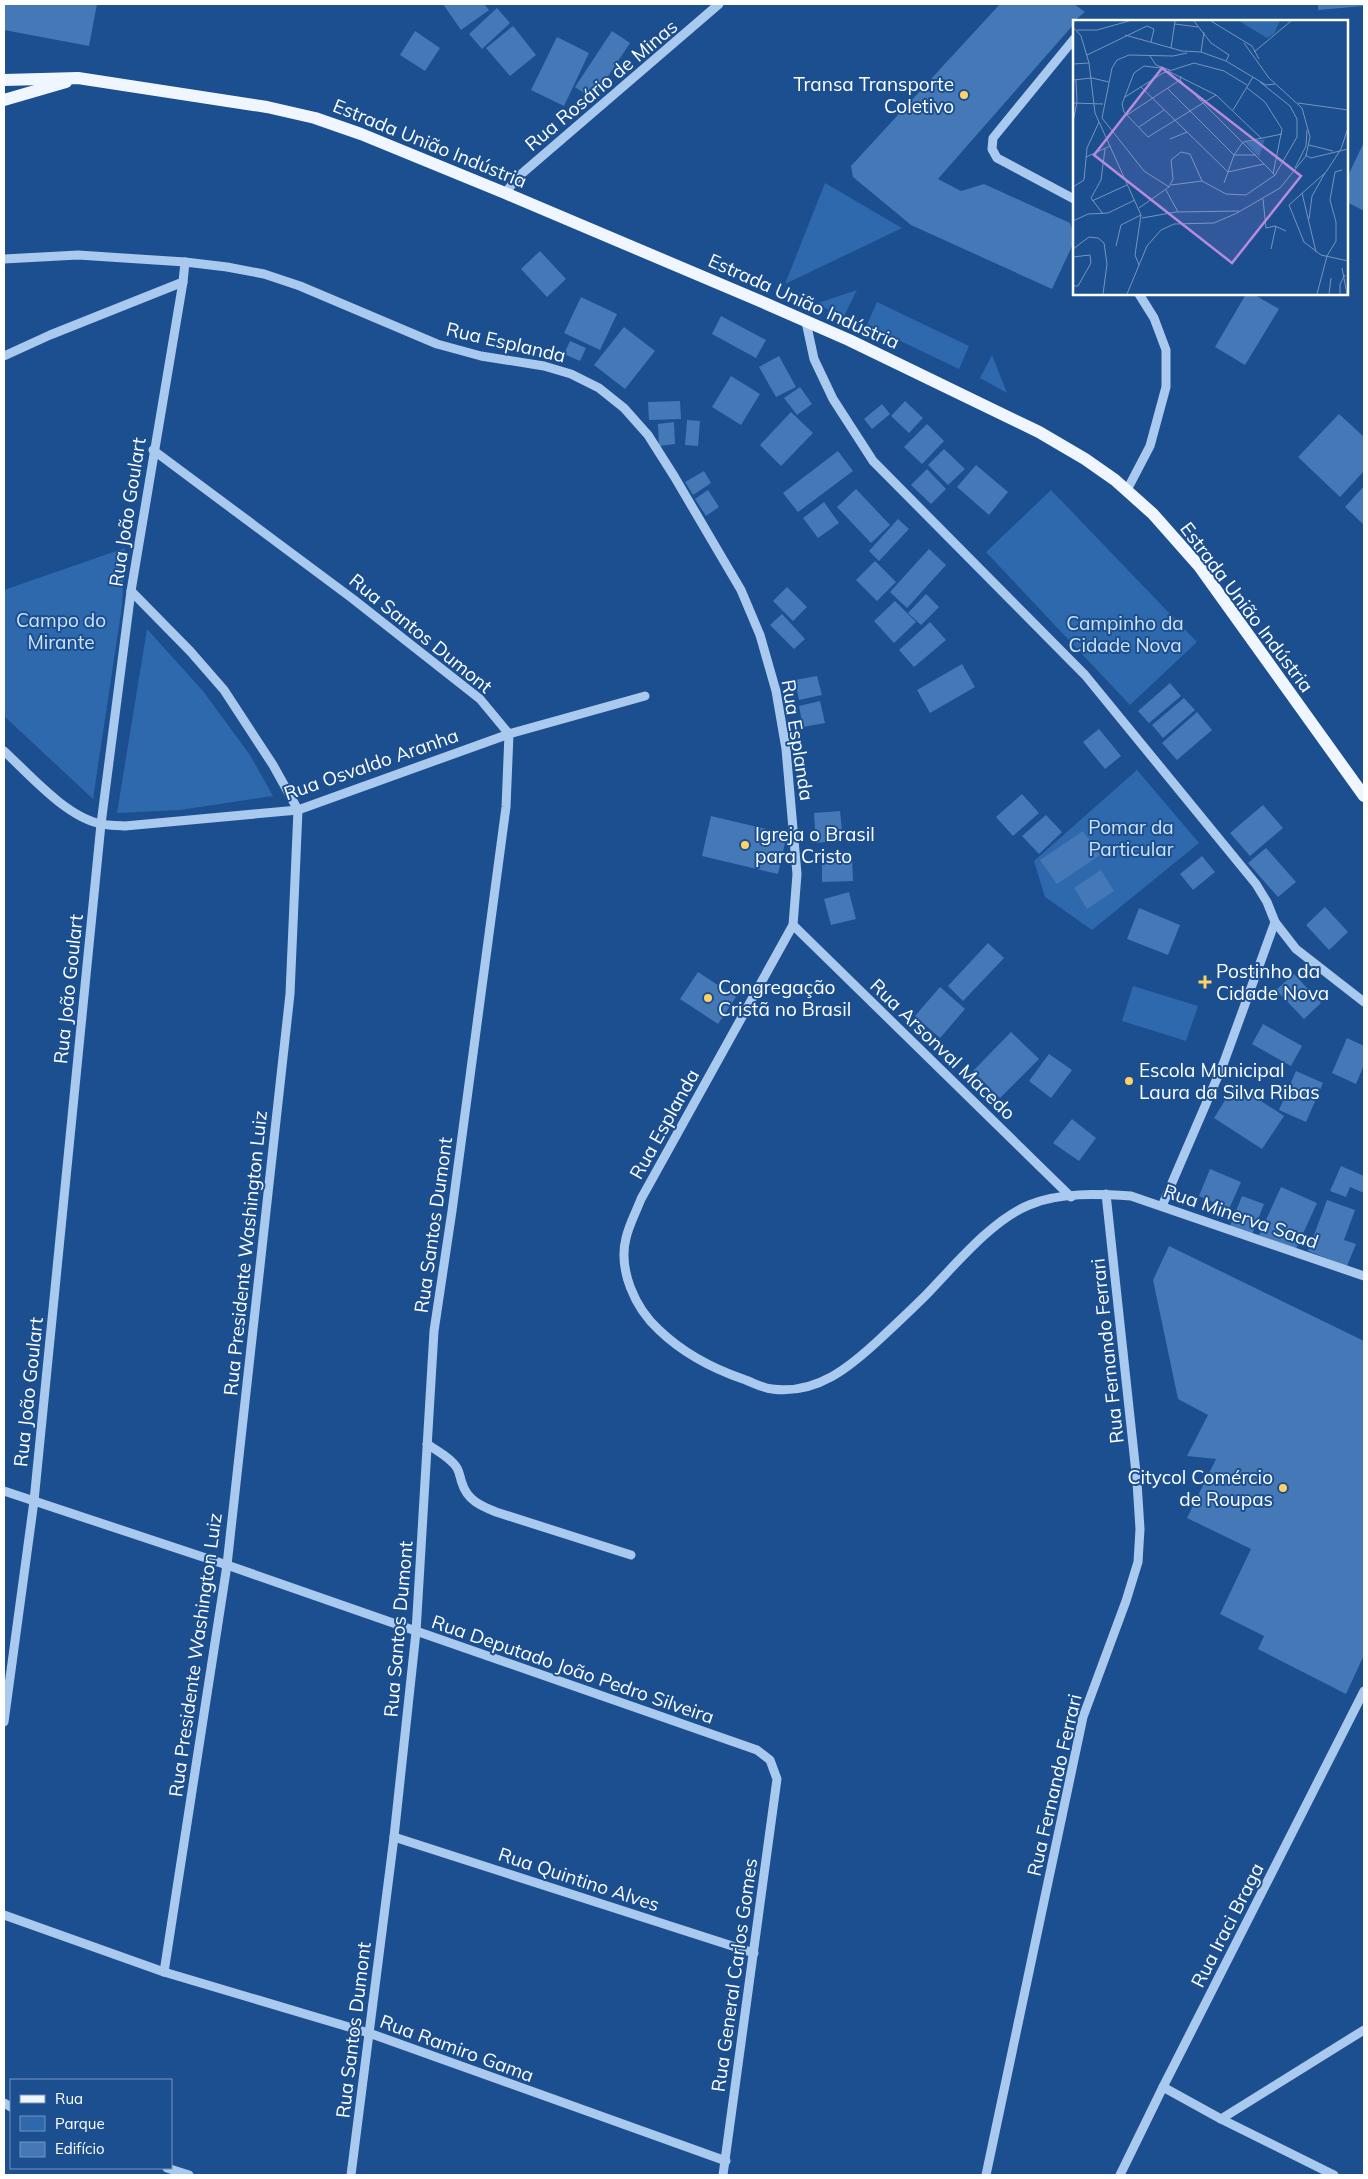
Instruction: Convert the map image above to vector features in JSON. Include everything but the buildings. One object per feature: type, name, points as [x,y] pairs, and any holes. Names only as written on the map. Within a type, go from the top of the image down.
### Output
[{"type":"main road","name":"Estrada União Indústria","points":[[4,100],[38,92],[78,78]]},
{"type":"main road","name":"Estrada União Indústria","points":[[4,80],[78,78],[267,107],[315,118],[361,134],[505,193],[806,322],[963,393],[1039,432],[1085,460],[1127,490],[1147,508],[1199,566],[1364,796]]},
{"type":"street","name":"Rua Rosário de Minas","points":[[505,193],[519,176],[719,4]]},
{"type":"street","points":[[1073,40],[993,138],[992,149],[997,158],[1073,198]]},
{"type":"street","name":"Rua Esplanda","points":[[4,259],[78,255],[185,262],[264,274],[300,286],[437,344],[481,356],[544,366],[571,374],[599,388],[624,408],[648,435],[674,476],[741,590],[760,635],[776,691],[786,748],[797,874],[793,925],[641,1199],[626,1238],[623,1266],[634,1297],[657,1328],[680,1348],[713,1368],[770,1389],[796,1389],[826,1380],[850,1366],[917,1304],[973,1246],[1001,1222],[1029,1205],[1059,1197],[1106,1194]]},
{"type":"street","name":"Rua João Goulart","points":[[4,1722],[34,1501],[101,824],[130,591],[153,450],[184,282],[185,262]]},
{"type":"street","points":[[4,356],[50,335],[184,282]]},
{"type":"street","points":[[1127,490],[1150,446],[1166,387],[1166,350],[1154,318],[1140,295]]},
{"type":"street","points":[[806,322],[814,359],[833,399],[873,461],[1085,675],[1256,884],[1267,902],[1275,922],[1296,949],[1364,1002]]},
{"type":"street","name":"Rua Santos Dumont","points":[[153,450],[353,599],[480,699],[509,734],[506,807],[434,1331],[416,1632],[394,1837],[351,2175]]},
{"type":"street","points":[[130,591],[190,651],[224,690],[273,765],[298,810]]},
{"type":"street","name":"Rua Osvaldo Aranha","points":[[4,751],[60,803],[83,817],[101,824],[125,826],[298,810],[509,734],[645,696]]},
{"type":"street","name":"Rua Presidente Washington Luiz","points":[[164,1972],[227,1565],[290,994],[298,810]]},
{"type":"street","points":[[1162,1206],[1224,1062],[1275,922]]},
{"type":"street","name":"Rua Arsonval Macedo","points":[[793,925],[1071,1197]]},
{"type":"street","name":"Rua Minerva Saad","points":[[1106,1194],[1131,1196],[1364,1276]]},
{"type":"street","name":"Rua Fernando Ferrari","points":[[986,2175],[1083,1717],[1126,1601],[1138,1562],[1140,1529],[1137,1482],[1106,1194]]},
{"type":"street","points":[[427,1444],[454,1463],[459,1471],[464,1490],[480,1506],[631,1555]]},
{"type":"street","name":"Rua Deputado João Pedro Silveira","points":[[4,1492],[227,1565],[757,1750],[770,1760],[777,1779]]},
{"type":"street","name":"Rua Iraci Braga","points":[[1120,2175],[1364,1691]]},
{"type":"street","name":"Rua General Carlos Gomes","points":[[723,2175],[777,1779]]},
{"type":"street","name":"Rua Quintino Alves","points":[[394,1837],[754,1953]]},
{"type":"street","name":"Rua Ramiro Gama","points":[[4,1915],[164,1972],[369,2033],[726,2161]]},
{"type":"street","points":[[1221,2119],[1364,2030]]},
{"type":"street","points":[[1163,2087],[1221,2119],[1334,2175]]},
{"type":"street","points":[[170,2169],[189,2175]]},
{"type":"green space","points":[[825,183],[902,228],[785,284]]},
{"type":"green space","points":[[857,290],[844,316],[815,304]]},
{"type":"green space","points":[[877,302],[969,346],[959,369],[867,325]]},
{"type":"green space","points":[[992,355],[1007,393],[980,378]]},
{"type":"green space","name":"Campinho da Cidade Nova","points":[[1051,490],[1197,642],[1130,705],[986,552]]},
{"type":"green space","name":"Campo do Mirante","points":[[125,548],[122,606],[93,799],[4,716],[4,590]]},
{"type":"green space","name":"Campo do Mirante","points":[[147,629],[203,691],[250,755],[273,796],[180,810],[117,813]]},
{"type":"green space","name":"Pomar da Particular","points":[[1137,770],[1199,843],[1092,930],[1045,897],[1034,861]]},
{"type":"green space","points":[[1133,986],[1198,1006],[1186,1041],[1122,1021]]},
{"type":"place","name":"Transa Transporte Coletivo","points":[[964,95]]},
{"type":"place","name":"Igreja o Brasil para Cristo","points":[[745,845]]},
{"type":"place","name":"Postinho da Cidade Nova","points":[[1205,982]]},
{"type":"place","name":"Congregação Cristã no Brasil","points":[[708,998]]},
{"type":"place","name":"Escola Municipal Laura da Silva Ribas","points":[[1129,1081]]},
{"type":"place","name":"Citycol Comércio de Roupas","points":[[1283,1488]]}]
